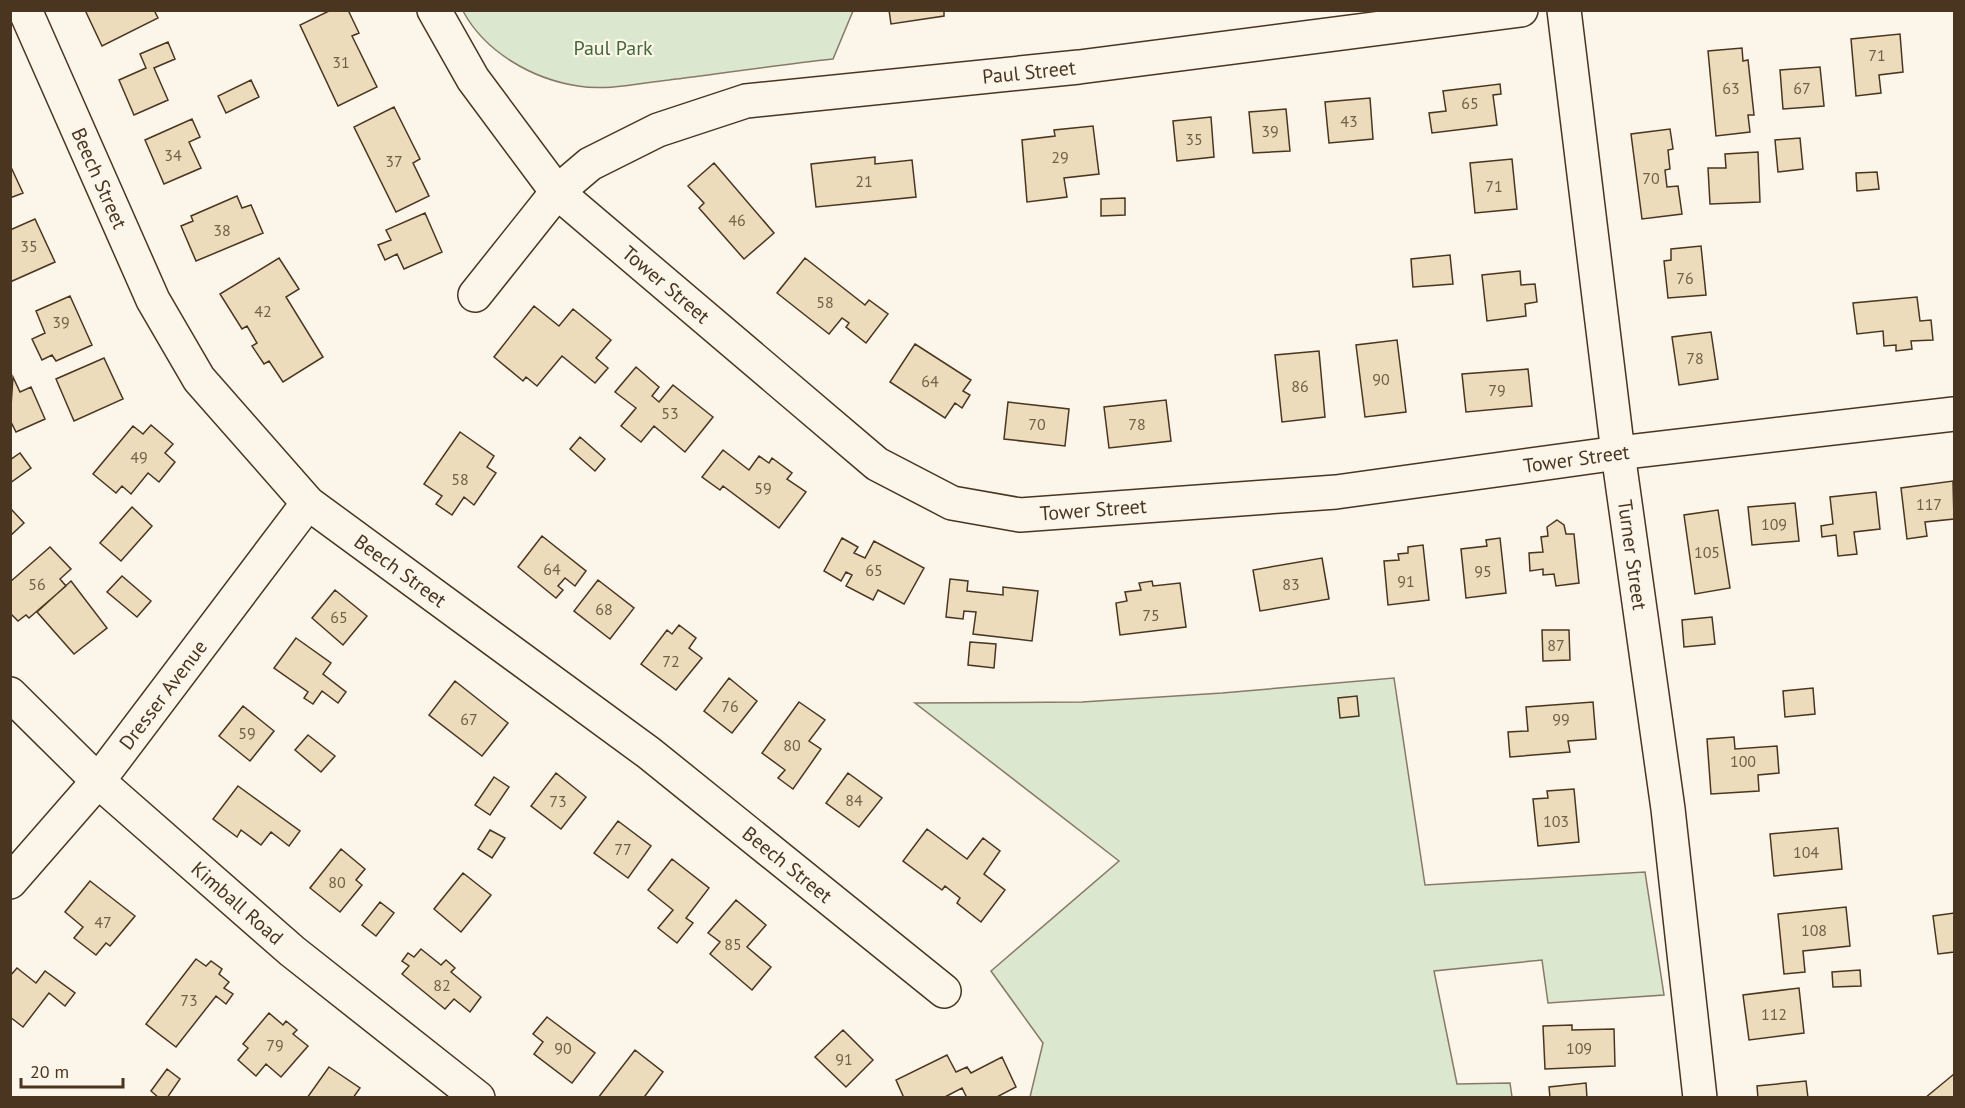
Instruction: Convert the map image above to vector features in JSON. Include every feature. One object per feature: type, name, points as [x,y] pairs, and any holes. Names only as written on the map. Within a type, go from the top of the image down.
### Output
[{"type":"street","name":"Beech Street","points":[[25,10],[153,300],[199,379],[308,504],[649,753],[944,991]]},
{"type":"street","name":"Tower Street","points":[[434,10],[473,79],[557,192],[877,464],[952,504],[1020,515],[1324,493],[1618,453],[1954,414]]},
{"type":"street","name":"Paul Street","points":[[557,192],[590,164],[658,130],[746,101],[1079,67],[1521,10]]},
{"type":"street","name":"Turner Street","points":[[1564,10],[1618,453],[1668,809],[1700,1098]]},
{"type":"street","points":[[475,295],[557,192]]},
{"type":"street","name":"Dresser Avenue","points":[[10,882],[98,781],[308,504]]},
{"type":"street","name":"Kimball Road","points":[[10,693],[98,781],[292,951],[478,1098]]},
{"type":"green space","name":"Paul Park","points":[[463,11],[853,11],[833,59],[600,88],[561,82],[527,70],[497,51],[472,26]]},
{"type":"green space","points":[[1394,678],[1425,885],[1645,872],[1664,995],[1548,1003],[1542,960],[1434,971],[1457,1084],[1510,1083],[1512,1097],[1030,1097],[1043,1043],[991,971],[1119,861],[915,703],[1082,702]]},
{"type":"building","points":[[85,10],[154,10],[158,18],[102,46]]},
{"type":"building","points":[[331,10],[348,10],[359,33],[352,36],[377,87],[338,106],[300,25]]},
{"type":"building","points":[[889,10],[944,10],[944,16],[891,24]]},
{"type":"building","points":[[1900,34],[1903,72],[1879,75],[1881,93],[1856,96],[1851,39]]},
{"type":"building","points":[[168,42],[175,59],[154,68],[168,100],[134,115],[119,80],[146,68],[140,54]]},
{"type":"building","points":[[1742,48],[1743,61],[1748,60],[1754,115],[1748,115],[1750,132],[1716,136],[1708,51]]},
{"type":"building","points":[[1820,67],[1824,106],[1783,109],[1780,70]]},
{"type":"building","points":[[251,80],[259,97],[226,113],[218,96]]},
{"type":"building","points":[[1500,84],[1501,94],[1493,95],[1497,125],[1432,133],[1429,113],[1446,111],[1443,91]]},
{"type":"building","points":[[1370,98],[1373,139],[1329,143],[1325,102]]},
{"type":"building","points":[[394,107],[420,159],[413,163],[429,196],[396,212],[354,127]]},
{"type":"building","points":[[1286,109],[1290,151],[1253,153],[1249,112]]},
{"type":"building","points":[[1211,117],[1214,157],[1177,161],[1173,121]]},
{"type":"building","points":[[192,119],[200,137],[189,142],[201,168],[164,184],[145,140]]},
{"type":"building","points":[[1093,126],[1099,174],[1064,178],[1067,197],[1027,202],[1022,140],[1055,136],[1054,130]]},
{"type":"building","points":[[1670,129],[1673,149],[1668,150],[1670,169],[1665,170],[1667,187],[1678,186],[1682,214],[1642,219],[1631,134]]},
{"type":"building","points":[[1800,138],[1803,169],[1778,172],[1775,140]]},
{"type":"building","points":[[1758,152],[1760,202],[1710,204],[1708,168],[1726,168],[1725,154]]},
{"type":"building","points":[[875,157],[875,164],[912,160],[916,197],[816,207],[811,164]]},
{"type":"building","points":[[1512,159],[1517,209],[1475,213],[1470,163]]},
{"type":"building","points":[[714,163],[774,233],[744,259],[699,208],[704,203],[688,186]]},
{"type":"building","points":[[10,165],[23,193],[10,198]]},
{"type":"building","points":[[1877,172],[1879,189],[1857,191],[1856,173]]},
{"type":"building","points":[[237,196],[242,208],[251,205],[263,233],[196,261],[181,226],[193,221],[191,216]]},
{"type":"building","points":[[1125,198],[1125,215],[1101,216],[1101,199]]},
{"type":"building","points":[[425,213],[442,252],[404,269],[397,254],[385,260],[378,245],[391,240],[386,230]]},
{"type":"building","points":[[35,219],[55,262],[10,282],[10,230]]},
{"type":"building","points":[[1701,246],[1706,295],[1668,298],[1664,261],[1671,260],[1671,249]]},
{"type":"building","points":[[1450,255],[1453,284],[1413,287],[1411,259]]},
{"type":"building","points":[[279,258],[299,289],[286,297],[323,357],[283,382],[269,361],[264,364],[252,346],[257,343],[247,326],[242,329],[220,294]]},
{"type":"building","points":[[805,258],[865,305],[869,300],[888,314],[866,343],[846,327],[849,323],[842,318],[829,334],[777,293]]},
{"type":"building","points":[[1520,271],[1521,285],[1535,284],[1537,302],[1525,304],[1526,316],[1487,321],[1482,275]]},
{"type":"building","points":[[70,296],[92,345],[56,361],[52,355],[42,360],[32,339],[45,333],[36,311]]},
{"type":"building","points":[[1917,297],[1920,321],[1931,320],[1933,340],[1911,341],[1912,349],[1896,351],[1896,345],[1884,346],[1883,331],[1857,334],[1853,303]]},
{"type":"building","points":[[534,306],[559,326],[573,309],[611,340],[596,358],[608,368],[595,383],[562,356],[537,386],[526,377],[523,381],[494,357]]},
{"type":"building","points":[[1711,332],[1718,379],[1679,385],[1672,337]]},
{"type":"building","points":[[1397,340],[1406,412],[1365,417],[1356,345]]},
{"type":"building","points":[[915,344],[971,380],[963,391],[970,395],[962,408],[955,403],[945,418],[890,382]]},
{"type":"building","points":[[1319,351],[1325,417],[1282,422],[1275,355]]},
{"type":"building","points":[[104,358],[123,399],[74,421],[56,379]]},
{"type":"building","points":[[636,367],[659,387],[652,396],[659,402],[673,385],[713,417],[685,452],[654,426],[641,442],[621,426],[636,408],[615,392]]},
{"type":"building","points":[[1528,369],[1532,406],[1466,412],[1462,374]]},
{"type":"building","points":[[13,377],[20,392],[31,387],[45,419],[16,432],[10,420]]},
{"type":"building","points":[[1166,400],[1171,441],[1109,448],[1104,407]]},
{"type":"building","points":[[1008,402],[1069,409],[1065,446],[1004,439]]},
{"type":"building","points":[[151,425],[173,444],[165,453],[175,462],[159,482],[148,473],[131,494],[122,486],[116,493],[93,474],[133,426],[143,434]]},
{"type":"building","points":[[460,432],[494,456],[487,467],[496,473],[474,505],[464,497],[452,515],[436,504],[442,496],[424,484]]},
{"type":"building","points":[[580,437],[605,459],[595,471],[570,449]]},
{"type":"building","points":[[723,450],[749,470],[759,456],[769,463],[772,458],[792,473],[787,479],[806,492],[779,528],[723,486],[720,490],[702,477]]},
{"type":"building","points":[[20,453],[31,468],[10,483],[10,460]]},
{"type":"building","points":[[1953,481],[1954,519],[1925,522],[1927,536],[1907,539],[1901,488]]},
{"type":"building","points":[[1876,492],[1880,529],[1854,532],[1857,554],[1838,556],[1836,535],[1822,537],[1821,526],[1833,524],[1830,497]]},
{"type":"building","points":[[1795,503],[1799,541],[1752,545],[1748,507]]},
{"type":"building","points":[[132,507],[152,526],[121,561],[100,543]]},
{"type":"building","points":[[10,510],[24,523],[10,536]]},
{"type":"building","points":[[1718,510],[1730,588],[1695,594],[1684,515]]},
{"type":"building","points":[[1557,520],[1564,525],[1566,534],[1574,534],[1579,583],[1556,586],[1554,574],[1543,575],[1543,569],[1530,571],[1529,553],[1543,552],[1541,537],[1548,536],[1547,527]]},
{"type":"building","points":[[542,536],[586,571],[575,586],[565,578],[558,586],[563,590],[556,598],[518,567]]},
{"type":"building","points":[[842,538],[858,547],[854,553],[865,558],[874,541],[924,568],[904,604],[878,590],[873,600],[846,586],[852,575],[846,572],[841,581],[824,571]]},
{"type":"building","points":[[1500,538],[1506,593],[1466,598],[1461,549],[1487,546],[1486,540]]},
{"type":"building","points":[[1423,545],[1429,600],[1388,605],[1384,561],[1399,560],[1398,554],[1408,553],[1408,547]]},
{"type":"building","points":[[50,547],[71,569],[60,579],[66,586],[29,618],[26,615],[18,621],[10,613],[10,582]]},
{"type":"building","points":[[1322,558],[1329,599],[1260,611],[1253,570]]},
{"type":"building","points":[[122,576],[151,601],[137,617],[107,592]]},
{"type":"building","points":[[950,579],[968,581],[967,591],[1003,595],[1003,587],[1038,591],[1032,641],[973,634],[976,612],[964,611],[963,619],[946,617]]},
{"type":"building","points":[[598,580],[634,608],[610,639],[574,611]]},
{"type":"building","points":[[71,581],[107,628],[74,654],[37,612]]},
{"type":"building","points":[[1152,581],[1153,586],[1180,583],[1186,627],[1120,635],[1116,603],[1127,601],[1125,592],[1141,590],[1139,583]]},
{"type":"building","points":[[335,590],[367,616],[343,645],[312,618]]},
{"type":"building","points":[[1712,617],[1715,644],[1684,647],[1682,620]]},
{"type":"building","points":[[679,625],[696,638],[689,648],[702,658],[676,690],[641,664],[667,630],[672,634]]},
{"type":"building","points":[[1542,630],[1569,630],[1570,660],[1543,661]]},
{"type":"building","points":[[296,638],[331,663],[323,674],[346,692],[338,703],[322,691],[313,704],[304,698],[308,692],[274,668]]},
{"type":"building","points":[[970,642],[996,644],[994,668],[968,665]]},
{"type":"building","points":[[729,678],[757,701],[732,733],[704,711]]},
{"type":"building","points":[[455,681],[508,723],[482,756],[429,715]]},
{"type":"building","points":[[1813,688],[1815,714],[1785,717],[1783,691]]},
{"type":"building","points":[[1357,696],[1359,716],[1340,718],[1338,698]]},
{"type":"building","points":[[799,702],[825,720],[809,741],[821,749],[793,789],[778,778],[785,770],[762,753]]},
{"type":"building","points":[[1593,702],[1596,739],[1568,741],[1570,752],[1510,757],[1508,732],[1528,731],[1526,707]]},
{"type":"building","points":[[243,706],[274,731],[250,761],[219,736]]},
{"type":"building","points":[[308,735],[335,756],[321,772],[295,750]]},
{"type":"building","points":[[1734,737],[1735,749],[1777,746],[1779,773],[1758,775],[1759,791],[1711,794],[1707,739]]},
{"type":"building","points":[[556,773],[586,797],[561,829],[531,806]]},
{"type":"building","points":[[848,773],[882,798],[859,827],[826,803]]},
{"type":"building","points":[[494,777],[509,787],[490,815],[475,805]]},
{"type":"building","points":[[238,786],[300,831],[289,846],[271,832],[261,845],[241,830],[237,837],[213,819]]},
{"type":"building","points":[[1574,789],[1579,842],[1538,846],[1533,799],[1548,798],[1547,791]]},
{"type":"building","points":[[618,821],[651,846],[628,878],[594,853]]},
{"type":"building","points":[[1838,828],[1842,869],[1774,876],[1770,834]]},
{"type":"building","points":[[927,829],[967,859],[983,838],[1000,851],[984,874],[1005,890],[981,922],[957,903],[960,898],[945,886],[942,890],[903,861]]},
{"type":"building","points":[[490,830],[505,838],[492,858],[478,849]]},
{"type":"building","points":[[341,849],[365,869],[356,880],[362,885],[340,912],[310,888]]},
{"type":"building","points":[[672,859],[709,888],[686,918],[693,923],[677,943],[658,928],[673,910],[648,890]]},
{"type":"building","points":[[463,873],[491,895],[461,932],[434,909]]},
{"type":"building","points":[[90,881],[135,916],[110,946],[106,943],[96,955],[74,938],[83,927],[65,912]]},
{"type":"building","points":[[736,900],[766,925],[747,947],[771,967],[752,990],[710,954],[720,942],[708,933]]},
{"type":"building","points":[[380,902],[394,913],[376,936],[362,925]]},
{"type":"building","points":[[1846,907],[1850,946],[1803,951],[1805,972],[1784,974],[1778,914]]},
{"type":"building","points":[[1954,913],[1954,952],[1938,954],[1933,916]]},
{"type":"building","points":[[421,949],[441,965],[446,960],[455,968],[451,972],[481,997],[470,1012],[454,999],[445,1009],[402,974],[409,966],[402,961],[408,953],[414,957]]},
{"type":"building","points":[[196,959],[206,966],[211,961],[222,969],[219,974],[229,982],[224,988],[233,994],[226,1004],[216,996],[176,1047],[146,1024]]},
{"type":"building","points":[[17,968],[36,983],[45,971],[75,993],[65,1006],[49,993],[23,1027],[10,1017],[10,976]]},
{"type":"building","points":[[1860,970],[1861,986],[1833,987],[1832,972]]},
{"type":"building","points":[[1799,988],[1804,1033],[1749,1040],[1743,995]]},
{"type":"building","points":[[269,1013],[283,1025],[286,1021],[297,1030],[293,1034],[308,1046],[281,1077],[266,1064],[256,1076],[238,1060],[248,1048],[243,1044]]},
{"type":"building","points":[[547,1017],[595,1053],[572,1083],[534,1054],[543,1042],[533,1034]]},
{"type":"building","points":[[1572,1025],[1572,1030],[1614,1029],[1615,1066],[1545,1069],[1543,1026]]},
{"type":"building","points":[[843,1030],[873,1060],[846,1087],[815,1057]]},
{"type":"building","points":[[635,1050],[663,1072],[645,1096],[647,1098],[598,1098]]},
{"type":"building","points":[[947,1055],[956,1072],[967,1067],[971,1073],[1002,1057],[1016,1087],[995,1098],[967,1098],[962,1088],[943,1098],[904,1098],[896,1080]]},
{"type":"building","points":[[329,1067],[360,1088],[353,1098],[307,1098]]},
{"type":"building","points":[[167,1069],[180,1079],[167,1098],[159,1098],[151,1091]]},
{"type":"building","points":[[1954,1074],[1954,1098],[1925,1098]]},
{"type":"building","points":[[1806,1081],[1808,1098],[1758,1098],[1757,1086]]},
{"type":"building","points":[[1586,1083],[1587,1098],[1550,1098],[1549,1087]]}]
